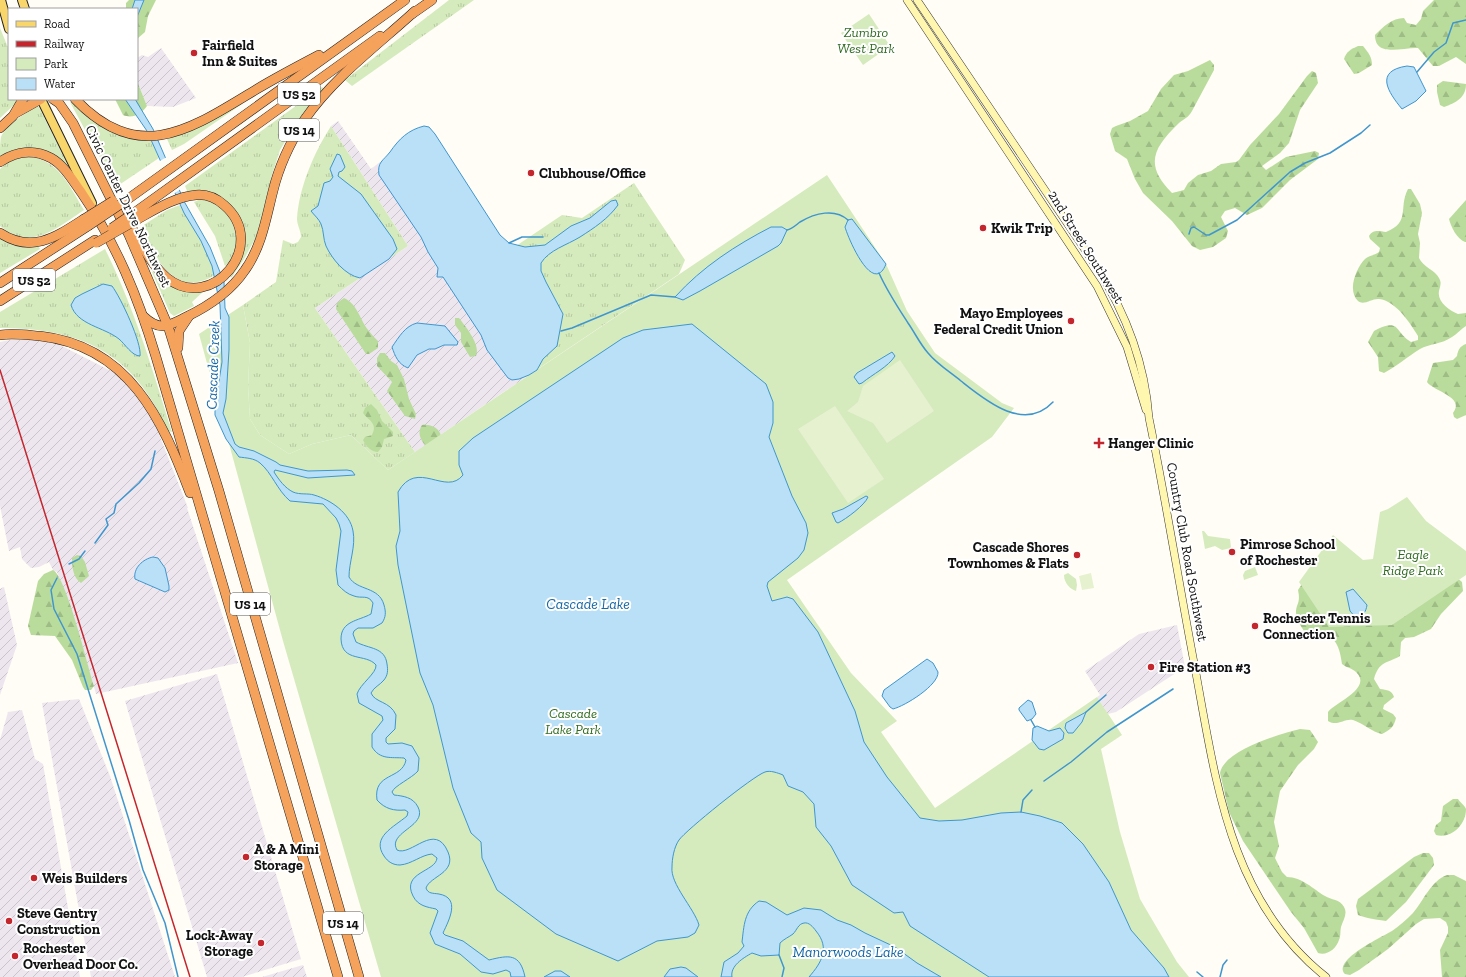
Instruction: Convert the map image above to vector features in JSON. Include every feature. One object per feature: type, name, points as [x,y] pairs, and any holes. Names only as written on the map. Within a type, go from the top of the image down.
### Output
[{"type":"highway","name":"US 52","points":[[0,283],[86,223],[176,164],[405,0]]},
{"type":"highway","name":"US 52","points":[[0,302],[136,216],[169,188],[432,0]]},
{"type":"highway","name":"US 14","points":[[359,977],[178,356],[179,331],[190,315],[222,295],[236,282],[245,270],[255,252],[282,164],[292,142],[306,118],[334,85],[415,12]]},
{"type":"highway","points":[[76,100],[100,121],[129,133],[145,136],[170,134],[203,122],[258,88],[352,37]]},
{"type":"highway","points":[[13,116],[22,100]]},
{"type":"highway","points":[[0,128],[13,116],[39,100]]},
{"type":"highway","points":[[54,100],[59,103],[73,124]]},
{"type":"highway","name":"Civic Center Drive Northwest","points":[[73,124],[135,248],[168,326],[178,356]]},
{"type":"highway","name":"US 14","points":[[0,162],[14,154],[25,152],[44,155],[53,159],[75,184],[102,224],[126,273],[142,315],[338,977]]},
{"type":"highway","points":[[98,174],[160,272],[170,280],[179,284],[204,286],[223,277],[234,265],[239,251],[241,236],[232,214],[220,201],[212,197],[198,194],[174,200],[136,216]]},
{"type":"highway","points":[[0,233],[8,238],[25,243],[44,241],[86,223]]},
{"type":"highway","points":[[142,315],[154,325],[168,326],[190,315]]},
{"type":"highway","points":[[2,334],[46,337],[70,342],[107,361],[129,379],[148,402],[163,429],[213,554]]},
{"type":"main road","points":[[1,0],[8,25]]},
{"type":"main road","name":"2nd Street Southwest","points":[[907,0],[1092,277],[1127,347],[1139,393],[1149,418]]},
{"type":"main road","name":"2nd Street Southwest","points":[[917,0],[1099,270],[1115,300],[1134,342],[1146,384],[1149,418]]},
{"type":"main road","points":[[41,100],[102,224]]},
{"type":"main road","name":"Civic Center Drive Northwest","points":[[62,100],[73,124]]},
{"type":"main road","name":"Country Club Road Southwest","points":[[1149,418],[1204,715],[1227,824],[1246,873],[1265,908],[1281,930],[1309,961],[1326,977]]},
{"type":"shaded area","points":[[161,48],[196,98],[173,107],[147,106],[138,84],[138,57],[142,55],[148,57]]},
{"type":"shaded area","points":[[338,121],[371,169],[380,162],[529,375],[415,452],[315,308],[408,246],[331,126]]},
{"type":"shaded area","points":[[10,340],[33,340],[58,344],[119,375],[143,405],[155,424],[188,508],[238,663],[96,694],[74,618],[57,572],[53,570],[49,562],[39,567],[31,568],[22,559],[20,547],[9,551],[0,506],[0,342]]},
{"type":"shaded area","points":[[4,587],[17,645],[0,695],[0,589]]},
{"type":"shaded area","points":[[1177,625],[1185,667],[1116,712],[1108,714],[1097,697],[1100,695],[1085,671],[1139,634]]},
{"type":"shaded area","points":[[217,674],[301,959],[242,977],[207,977],[125,701]]},
{"type":"shaded area","points":[[79,699],[110,776],[175,977],[91,977],[42,703]]},
{"type":"shaded area","points":[[22,710],[35,759],[43,764],[80,977],[0,977],[0,740],[8,712]]},
{"type":"shaded area","points":[[303,965],[307,977],[262,977]]},
{"type":"green space","points":[[129,0],[156,0],[148,16],[145,32],[138,38],[138,8],[126,8],[126,3]]},
{"type":"green space","points":[[449,0],[474,0],[352,86],[345,80]]},
{"type":"green space","points":[[1434,0],[1466,0],[1466,64],[1456,57],[1439,66],[1433,66],[1418,48],[1391,50],[1380,47],[1376,42],[1375,35],[1392,21],[1404,18],[1407,23],[1416,25],[1421,19],[1423,11]]},
{"type":"green space","name":"Zumbro West Park","points":[[869,14],[890,46],[863,65],[841,33]]},
{"type":"green space","points":[[0,28],[8,48],[8,100],[17,100],[15,104],[0,118]]},
{"type":"green space","points":[[1358,46],[1363,46],[1367,50],[1372,65],[1359,73],[1354,74],[1344,59],[1349,51]]},
{"type":"green space","points":[[1210,60],[1214,65],[1214,70],[1192,111],[1170,132],[1158,149],[1155,157],[1155,165],[1158,174],[1163,183],[1172,193],[1184,190],[1188,183],[1198,175],[1211,171],[1221,164],[1236,162],[1239,160],[1250,145],[1279,114],[1312,71],[1316,73],[1318,83],[1300,110],[1289,143],[1280,153],[1262,166],[1266,170],[1286,157],[1315,151],[1319,153],[1318,159],[1290,180],[1262,208],[1247,215],[1235,208],[1225,211],[1221,217],[1228,231],[1226,238],[1213,247],[1200,250],[1192,246],[1172,221],[1143,193],[1135,179],[1127,159],[1115,151],[1110,134],[1112,128],[1130,121],[1148,111],[1161,89],[1174,75],[1188,71]]},
{"type":"green space","points":[[1443,81],[1466,84],[1466,89],[1462,96],[1456,102],[1444,107],[1440,105],[1437,92],[1437,85]]},
{"type":"green space","points":[[138,84],[147,106],[136,115],[123,115],[116,100],[138,100]]},
{"type":"green space","points":[[322,87],[324,89],[295,125],[280,150],[272,175],[260,230],[244,259],[231,278],[230,275],[240,260],[244,245],[244,237],[239,222],[223,202],[188,193],[185,186]]},
{"type":"green space","points":[[241,101],[242,104],[184,144],[172,150],[167,139],[195,129]]},
{"type":"green space","points":[[70,102],[135,138],[151,140],[159,158],[116,187]]},
{"type":"green space","points":[[37,106],[39,107],[69,168],[44,151],[36,149],[20,149],[10,151],[0,156],[1,137],[3,133],[17,120]]},
{"type":"green space","points":[[331,126],[408,246],[315,308],[415,452],[388,470],[351,435],[312,444],[289,454],[260,435],[250,419],[248,386],[250,343],[243,305],[276,282],[283,240],[293,244],[298,242],[301,237],[297,219],[298,207],[304,183],[313,159]]},
{"type":"green space","points":[[25,156],[37,158],[46,162],[61,174],[84,210],[54,230],[33,237],[22,237],[11,234],[0,226],[0,169],[8,162]]},
{"type":"green space","name":"Cascade Lake Park","points":[[827,175],[886,264],[907,311],[935,353],[1002,403],[1014,408],[992,437],[787,580],[851,673],[897,721],[881,732],[935,808],[1097,697],[1122,735],[1101,749],[1120,832],[1140,899],[1177,962],[1189,977],[381,977],[283,641],[199,334],[243,305],[250,343],[248,386],[250,419],[260,435],[289,454],[312,444],[351,435],[388,470]]},
{"type":"green space","points":[[634,183],[685,260],[679,274],[529,375],[516,246],[562,215],[582,218]]},
{"type":"green space","points":[[1408,189],[1411,189],[1420,204],[1422,213],[1418,234],[1420,243],[1419,258],[1423,264],[1439,278],[1441,283],[1439,295],[1444,305],[1458,314],[1466,313],[1466,326],[1454,336],[1440,343],[1420,349],[1384,373],[1379,371],[1378,357],[1368,342],[1374,331],[1389,325],[1396,328],[1411,342],[1418,340],[1418,336],[1402,313],[1391,304],[1379,299],[1363,303],[1360,302],[1355,297],[1353,286],[1356,274],[1362,263],[1366,258],[1379,252],[1380,248],[1370,239],[1369,236],[1374,231],[1386,232],[1399,224],[1403,214],[1405,196]]},
{"type":"green space","points":[[201,199],[219,206],[230,219],[234,227],[236,236],[235,253],[225,266],[215,236],[194,202]]},
{"type":"green space","points":[[1466,200],[1465,242],[1459,238],[1451,226],[1449,219]]},
{"type":"green space","points":[[180,205],[208,253],[215,275],[201,281],[188,282],[177,279],[168,272],[152,251],[139,228],[167,210]]},
{"type":"green space","points":[[0,238],[15,245],[38,246],[40,249],[0,273]]},
{"type":"green space","points":[[105,249],[134,317],[172,432],[168,431],[154,404],[139,382],[122,365],[102,351],[81,340],[56,333],[30,329],[0,328],[0,312]]},
{"type":"green space","points":[[155,270],[163,280],[205,290],[192,302],[194,306],[174,316],[170,313],[152,272]]},
{"type":"green space","points":[[344,298],[353,304],[366,327],[378,341],[378,348],[369,354],[366,354],[336,309],[337,303]]},
{"type":"green space","points":[[455,318],[459,318],[472,336],[477,352],[476,356],[470,357],[461,342],[461,333],[455,325]]},
{"type":"green space","points":[[1466,344],[1466,415],[1457,419],[1454,417],[1453,413],[1456,407],[1452,399],[1427,382],[1433,363],[1453,360],[1457,356],[1460,348]]},
{"type":"green space","points":[[380,353],[385,353],[391,361],[397,365],[404,379],[409,399],[416,414],[415,419],[405,416],[387,391],[392,382],[377,366],[377,358]]},
{"type":"green space","points":[[900,360],[934,411],[887,443],[873,423],[847,411],[858,402],[863,386]]},
{"type":"green space","points":[[371,404],[377,410],[382,421],[393,432],[393,436],[384,439],[382,447],[378,452],[369,448],[363,440],[365,437],[372,435],[374,431],[372,422],[363,413],[365,408]]},
{"type":"green space","points":[[835,406],[884,479],[848,503],[798,429]]},
{"type":"green space","points":[[422,425],[434,427],[439,431],[441,437],[426,446],[420,436],[420,428]]},
{"type":"green space","name":"Eagle Ridge Park","points":[[1407,497],[1426,521],[1466,551],[1466,575],[1392,625],[1329,627],[1299,582],[1333,535],[1363,560],[1373,559],[1380,512],[1388,509]]},
{"type":"green space","points":[[1202,531],[1204,531],[1208,536],[1230,539],[1231,548],[1222,550],[1215,546],[1205,549]]},
{"type":"green space","points":[[77,555],[81,556],[85,562],[89,576],[81,583],[76,578],[73,569],[72,558]]},
{"type":"green space","points":[[1255,567],[1258,575],[1244,580],[1243,575],[1245,571]]},
{"type":"green space","points":[[53,570],[64,588],[70,604],[94,686],[91,690],[85,690],[83,687],[72,660],[55,636],[31,635],[28,626],[38,581],[44,574]]},
{"type":"green space","points":[[1068,573],[1076,579],[1076,591],[1072,589],[1065,581],[1064,575]]},
{"type":"green space","points":[[1091,573],[1094,588],[1082,590],[1079,576]]},
{"type":"green space","points":[[1456,577],[1462,582],[1463,591],[1441,614],[1431,629],[1414,637],[1405,638],[1401,642],[1400,656],[1381,666],[1376,673],[1374,679],[1380,689],[1391,692],[1394,697],[1384,705],[1383,709],[1393,714],[1396,718],[1391,728],[1382,734],[1353,720],[1338,723],[1328,721],[1328,712],[1357,689],[1360,684],[1360,678],[1356,672],[1342,664],[1340,653],[1333,639],[1319,630],[1311,633],[1304,631],[1296,615],[1299,601],[1298,590],[1302,584]]},
{"type":"green space","points":[[1300,729],[1310,730],[1318,742],[1314,749],[1298,765],[1280,791],[1274,822],[1279,846],[1275,858],[1282,872],[1287,877],[1302,881],[1325,896],[1340,902],[1344,907],[1345,915],[1338,943],[1331,951],[1325,954],[1318,953],[1304,928],[1291,912],[1243,841],[1229,812],[1220,773],[1224,765],[1231,757],[1242,750],[1267,739]]},
{"type":"green space","points":[[1453,799],[1458,799],[1466,809],[1463,821],[1452,833],[1441,836],[1436,835],[1434,831],[1436,825],[1441,821],[1443,806]]},
{"type":"green space","points":[[1423,853],[1429,853],[1433,858],[1434,865],[1406,902],[1386,921],[1358,915],[1356,906],[1358,899],[1414,857]]},
{"type":"green space","points":[[1447,875],[1454,875],[1466,881],[1466,977],[1442,977],[1440,950],[1448,933],[1448,927],[1446,922],[1440,918],[1424,919],[1416,924],[1388,949],[1359,970],[1350,975],[1345,974],[1343,968],[1345,962],[1360,950],[1392,931],[1403,922],[1413,913],[1432,886]]},
{"type":"water","points":[[135,0],[144,0],[138,15],[138,8],[132,8]]},
{"type":"water","points":[[1407,66],[1414,67],[1426,91],[1416,101],[1402,109],[1392,96],[1387,83],[1387,77],[1390,72]]},
{"type":"water","points":[[126,100],[136,100],[153,129],[185,203],[210,247],[224,282],[225,308],[229,317],[229,350],[226,399],[223,413],[235,444],[239,447],[254,451],[280,465],[308,471],[347,470],[352,471],[355,475],[308,478],[275,470],[274,472],[282,484],[290,490],[296,493],[312,494],[320,497],[339,508],[344,513],[351,524],[354,537],[349,577],[357,585],[373,591],[378,595],[384,605],[385,614],[382,623],[373,628],[358,628],[353,634],[356,642],[380,651],[386,658],[388,668],[386,676],[371,693],[376,699],[390,707],[396,715],[395,729],[386,738],[386,742],[388,744],[402,743],[412,746],[419,758],[418,771],[396,787],[392,792],[394,795],[411,799],[418,807],[420,813],[416,822],[396,841],[396,849],[403,851],[430,840],[437,840],[443,843],[450,859],[449,865],[442,873],[428,884],[426,888],[429,892],[446,896],[452,905],[452,910],[443,933],[463,941],[489,960],[508,957],[517,960],[523,969],[525,977],[511,977],[510,972],[506,970],[493,974],[481,972],[460,954],[435,944],[430,933],[438,911],[436,909],[423,906],[417,902],[413,896],[411,888],[415,877],[435,863],[437,858],[432,854],[409,863],[397,865],[391,863],[384,856],[380,843],[382,838],[391,828],[407,816],[408,812],[405,810],[390,809],[383,806],[377,800],[377,791],[383,780],[399,771],[406,760],[404,758],[390,758],[382,756],[372,747],[372,734],[383,720],[382,716],[359,703],[357,694],[361,686],[374,672],[376,665],[372,661],[350,655],[345,652],[342,647],[341,639],[344,628],[347,625],[371,614],[373,603],[367,598],[349,594],[338,585],[336,570],[341,531],[336,518],[323,504],[290,501],[285,497],[260,463],[250,458],[239,457],[226,439],[215,415],[222,362],[220,305],[212,266],[201,241],[184,213],[147,131]]},
{"type":"water","points":[[424,126],[429,127],[435,134],[500,235],[509,243],[525,247],[545,245],[571,226],[590,218],[611,201],[616,200],[618,205],[610,215],[600,223],[580,237],[553,251],[544,258],[541,263],[541,271],[563,314],[557,346],[543,359],[537,370],[519,379],[512,380],[508,378],[487,350],[481,335],[443,277],[437,277],[438,268],[421,237],[379,175],[379,167],[381,162],[397,143],[413,130]]},
{"type":"water","points":[[337,154],[340,155],[345,167],[339,172],[338,176],[361,194],[393,239],[397,249],[389,259],[360,278],[349,274],[332,256],[325,243],[321,224],[311,211],[318,206],[324,183],[330,181],[333,177],[330,169]]},
{"type":"water","points":[[852,219],[886,264],[881,272],[875,274],[868,270],[856,252],[845,227],[848,220]]},
{"type":"water","points":[[771,227],[782,227],[787,230],[778,246],[683,300],[675,297],[708,266],[745,241]]},
{"type":"water","points":[[103,284],[112,286],[120,300],[138,341],[140,356],[131,352],[119,339],[113,335],[85,321],[74,312],[71,305],[75,298]]},
{"type":"water","points":[[417,323],[445,326],[458,342],[457,345],[444,345],[435,349],[429,349],[417,355],[408,368],[399,362],[392,347],[406,329]]},
{"type":"water","name":"Cascade Lake","points":[[692,324],[766,384],[773,402],[773,423],[769,437],[792,496],[806,523],[808,533],[804,550],[798,558],[768,582],[767,586],[772,601],[787,597],[793,599],[818,632],[855,711],[864,742],[887,777],[920,818],[939,821],[962,820],[1001,813],[1021,812],[1062,823],[1083,844],[1109,882],[1131,930],[1164,968],[1169,977],[989,977],[910,926],[903,912],[894,913],[852,885],[831,846],[816,827],[814,804],[803,792],[788,786],[783,775],[767,771],[720,804],[693,826],[677,843],[673,857],[672,874],[678,888],[699,925],[695,933],[688,937],[657,941],[618,961],[556,934],[497,890],[482,858],[481,842],[471,833],[453,788],[433,705],[420,673],[398,565],[396,546],[400,531],[398,492],[406,482],[414,478],[422,477],[448,482],[456,481],[463,475],[459,465],[459,451],[473,438],[623,338],[643,330]]},
{"type":"water","points":[[892,352],[895,356],[888,364],[859,384],[854,377],[857,373]]},
{"type":"water","points":[[866,496],[868,497],[859,508],[838,523],[836,522],[832,513],[843,509]]},
{"type":"water","points":[[153,557],[158,558],[165,568],[169,590],[165,592],[135,579],[137,568],[142,562]]},
{"type":"water","points":[[1353,589],[1367,605],[1364,613],[1356,618],[1350,611],[1346,592]]},
{"type":"water","points":[[927,659],[933,663],[938,672],[933,683],[905,704],[893,709],[890,707],[882,696],[884,690]]},
{"type":"water","points":[[1028,700],[1032,702],[1036,714],[1032,719],[1027,721],[1019,708]]},
{"type":"water","points":[[1086,712],[1082,722],[1073,733],[1068,733],[1065,728],[1066,723]]},
{"type":"water","points":[[1037,726],[1049,731],[1060,728],[1064,733],[1063,739],[1044,750],[1039,749],[1032,740],[1033,728]]},
{"type":"water","name":"Manorwoods Lake","points":[[759,901],[766,902],[787,915],[804,908],[821,910],[837,920],[851,925],[895,947],[917,963],[941,977],[809,977],[821,960],[823,955],[823,943],[812,926],[806,923],[800,925],[793,934],[780,943],[779,955],[761,956],[752,953],[735,966],[732,977],[721,977],[724,962],[738,953],[744,946],[742,942],[746,919],[750,909]]},
{"type":"water","points":[[681,967],[686,968],[698,977],[664,977],[670,969]]},
{"type":"water","points":[[555,971],[561,971],[570,977],[544,977]]},
{"type":"pier","points":[[167,157],[181,189],[173,194],[158,162]]},
{"type":"waterway","points":[[1417,72],[1434,52],[1446,43],[1453,23],[1466,20]]},
{"type":"waterway","points":[[1189,234],[1191,228],[1194,227],[1206,235],[1209,235],[1237,220],[1290,172],[1305,163],[1330,153],[1361,133],[1370,125]]},
{"type":"waterway","points":[[787,230],[818,214],[837,214],[848,220]]},
{"type":"waterway","points":[[509,243],[522,237],[543,237]]},
{"type":"waterway","points":[[879,273],[892,298],[925,350],[939,364],[981,397],[1005,410],[1017,414],[1030,414],[1042,411],[1053,402]]},
{"type":"waterway","points":[[561,331],[572,328],[651,295],[675,297]]},
{"type":"waterway","points":[[95,543],[108,525],[106,519],[114,513],[116,504],[139,483],[151,469],[155,451]]},
{"type":"waterway","points":[[69,564],[79,559],[85,551]]},
{"type":"waterway","points":[[57,578],[51,590],[54,609],[77,654],[129,820],[143,870],[165,923],[178,977]]},
{"type":"waterway","points":[[1044,781],[1071,762],[1107,732],[1173,689]]},
{"type":"waterway","points":[[1086,712],[1106,695]]},
{"type":"waterway","points":[[1031,720],[1035,727]]},
{"type":"waterway","points":[[1021,812],[1023,800],[1032,790]]},
{"type":"waterway","points":[[779,955],[784,968],[782,977]]},
{"type":"waterway","points":[[1220,977],[1223,965],[1227,960]]},
{"type":"waterway","points":[[1197,972],[1203,977]]},
{"type":"railway","points":[[0,370],[190,977]]},
{"type":"place","name":"Fairfield Inn & Suites","points":[[194,53]]},
{"type":"place","name":"Clubhouse/Office","points":[[531,173]]},
{"type":"place","name":"Kwik Trip","points":[[983,228]]},
{"type":"place","name":"Mayo Employees Federal Credit Union","points":[[1071,321]]},
{"type":"place","name":"Hanger Clinic","points":[[1099,443]]},
{"type":"place","name":"Pimrose School of Rochester","points":[[1232,552]]},
{"type":"place","name":"Cascade Shores Townhomes & Flats","points":[[1077,555]]},
{"type":"place","name":"Rochester Tennis Connection","points":[[1255,626]]},
{"type":"place","name":"Fire Station #3","points":[[1151,667]]},
{"type":"place","name":"A & A Mini Storage","points":[[246,857]]},
{"type":"place","name":"Weis Builders","points":[[34,878]]},
{"type":"place","name":"Steve Gentry Construction","points":[[9,921]]},
{"type":"place","name":"Lock-Away Storage","points":[[261,943]]},
{"type":"place","name":"Rochester Overhead Door Co.","points":[[15,956]]},
{"type":"water label","name":"Cascade Creek","points":[[213,365]]}]
